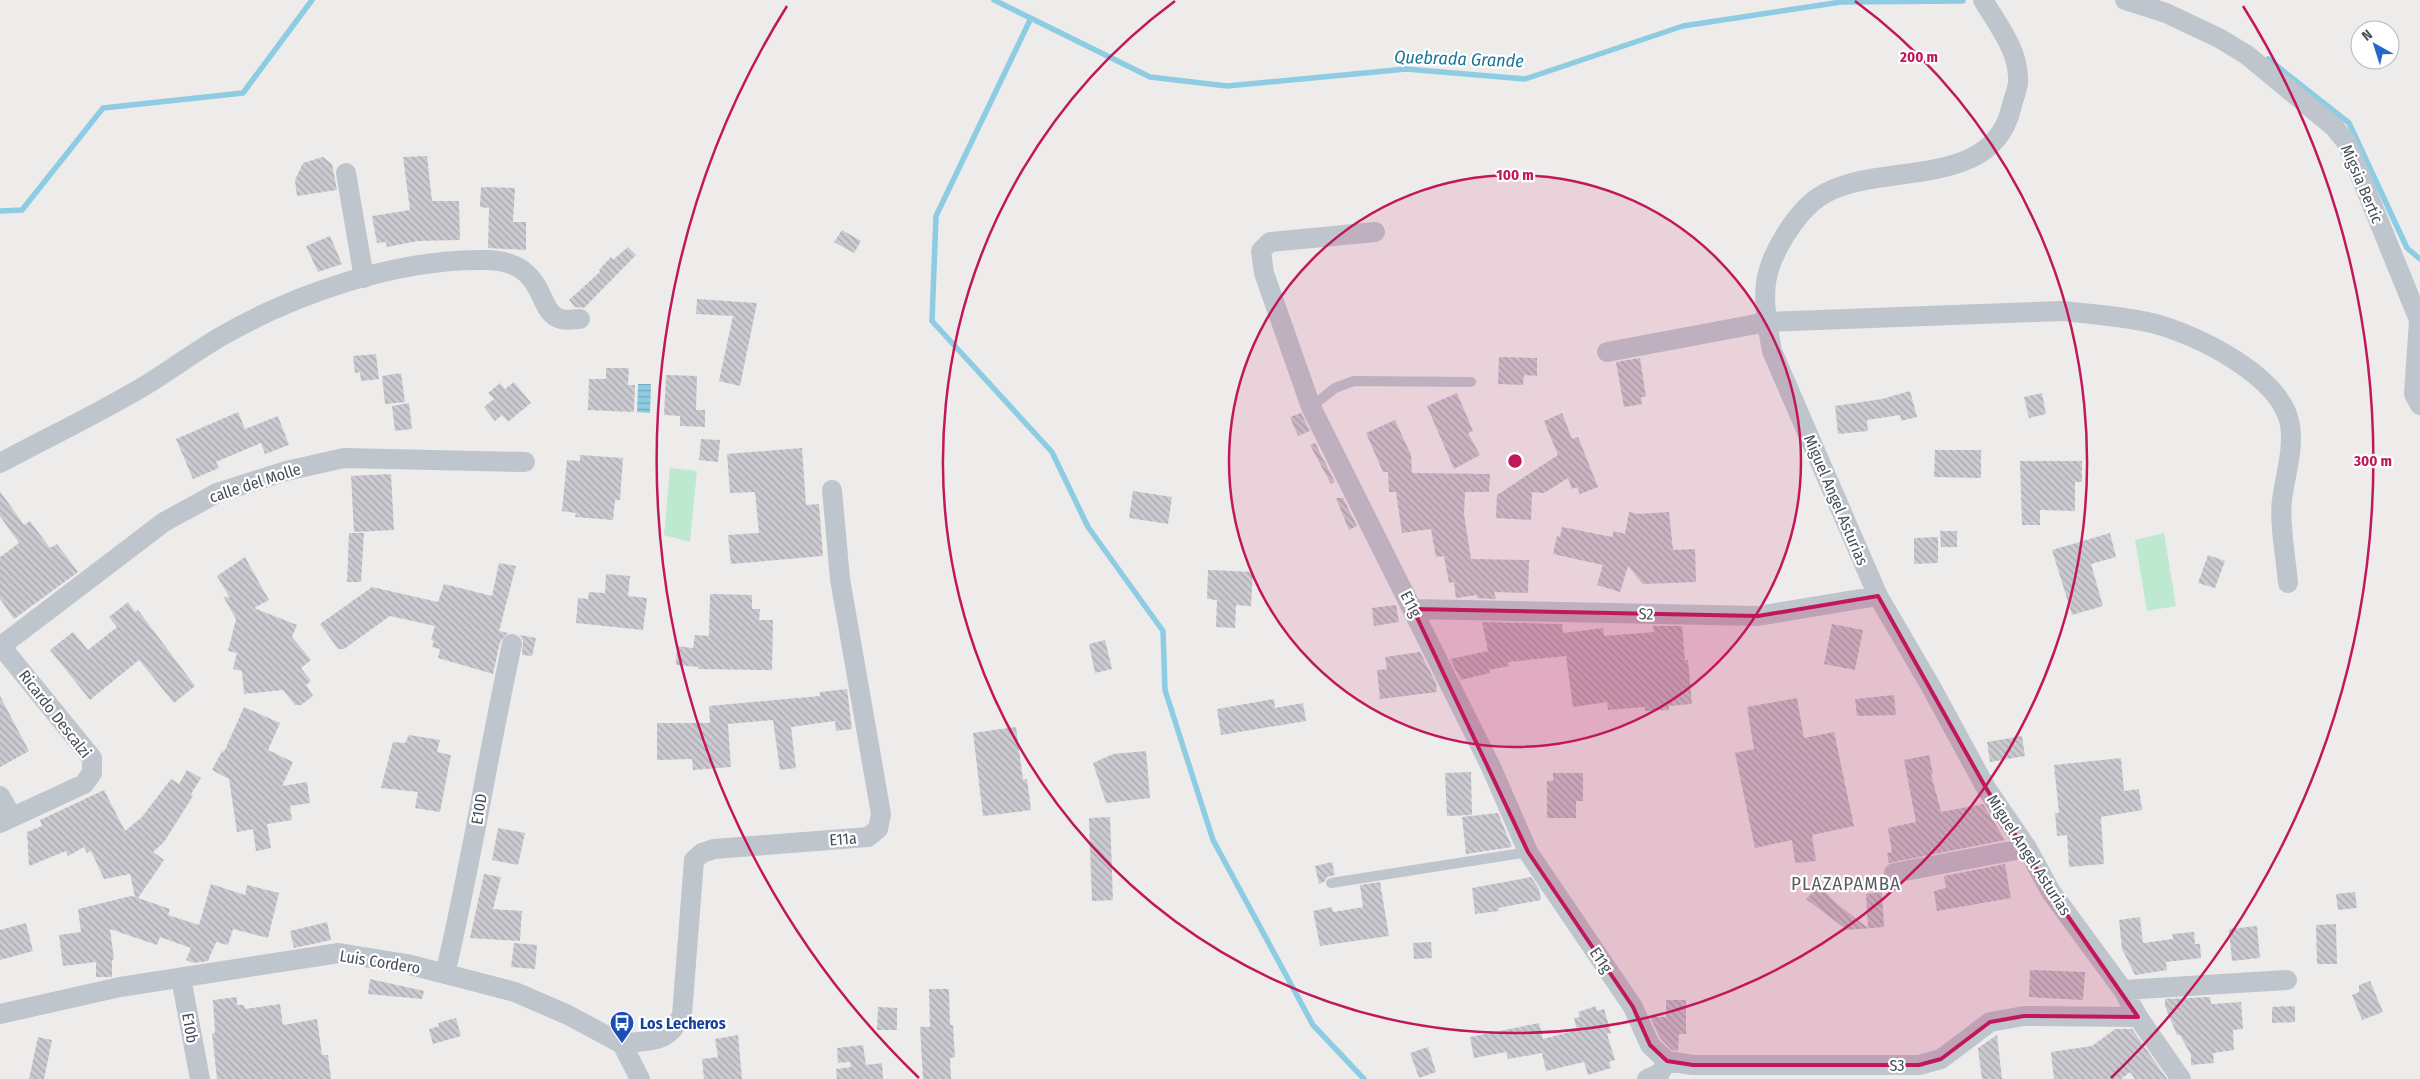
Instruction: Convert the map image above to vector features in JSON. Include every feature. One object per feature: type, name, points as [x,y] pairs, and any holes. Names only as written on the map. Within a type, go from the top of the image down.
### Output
[{"type":"street","name":"Miguel Angel Asturias","points":[[1983,0],[2012,48],[2018,82],[2008,122],[1990,146],[1959,164],[1918,174],[1843,185],[1818,197],[1794,223],[1774,254],[1766,283],[1767,322],[1772,351],[1878,596],[1930,685],[1986,788],[2027,848],[2051,892],[2123,990],[2138,1017],[2181,1079]]},
{"type":"street","name":"Migsia Bertic","points":[[2124,0],[2166,13],[2219,38],[2247,55],[2334,128],[2346,143],[2419,320],[2417,400]]},
{"type":"street","points":[[346,173],[364,278]]},
{"type":"street","name":"E11g","points":[[1374,232],[1270,242],[1261,251],[1264,273],[1311,407],[1491,767],[1528,852],[1633,1008],[1650,1045],[1667,1061]]},
{"type":"street","points":[[0,463],[141,388],[221,337],[244,325],[309,296],[400,268],[487,260],[511,263],[524,270],[537,285],[551,312],[560,319],[580,319]]},
{"type":"street","points":[[1607,352],[1767,322],[2062,311],[2108,315],[2154,324],[2204,342],[2257,376],[2280,400],[2290,422],[2292,442],[2281,502],[2288,583]]},
{"type":"street","name":"calle del Molle","points":[[1,646],[164,522],[217,493],[286,471],[344,458],[525,462]]},
{"type":"street","name":"E11a","points":[[622,1044],[665,1038],[675,1028],[682,1015],[694,860],[702,852],[714,849],[868,837],[878,828],[881,814],[840,579],[832,490]]},
{"type":"street","name":"S2","points":[[1413,609],[1758,616],[1878,596]]},
{"type":"street","name":"E10D","points":[[445,974],[463,897],[488,752],[512,644]]},
{"type":"street","name":"Ricardo Descalzi","points":[[1,646],[92,758],[92,773],[84,784],[6,820]]},
{"type":"street","points":[[0,796],[6,820]]},
{"type":"street","points":[[1894,874],[2027,848]]},
{"type":"street","name":"Luis Cordero","points":[[0,1014],[120,987],[339,953],[406,964],[514,992],[568,1015],[622,1044]]},
{"type":"street","name":"E10b","points":[[181,978],[200,1079]]},
{"type":"street","points":[[2123,990],[2287,980]]},
{"type":"street","name":"S3","points":[[1667,1061],[1693,1066],[1919,1065],[1942,1059],[1990,1022],[2024,1016],[2138,1017]]},
{"type":"street","points":[[622,1044],[640,1079]]},
{"type":"street","points":[[1648,1079],[1660,1072],[1667,1061]]},
{"type":"lane","points":[[1311,407],[1335,388],[1354,381],[1471,382]]},
{"type":"lane","points":[[1331,883],[1528,852]]},
{"type":"highlighted area","points":[[1878,596],[1986,788],[2051,892],[2138,1017],[2024,1016],[1990,1022],[1941,1059],[1919,1065],[1693,1065],[1667,1061],[1650,1045],[1633,1007],[1528,852],[1413,609],[1758,616]]},
{"type":"green space","points":[[670,468],[697,471],[690,542],[664,535]]},
{"type":"green space","points":[[2164,533],[2176,606],[2147,611],[2135,540]]},
{"type":"water","points":[[638,384],[651,384],[650,413],[637,412]]},
{"type":"building","points":[[427,156],[432,201],[459,201],[460,240],[418,241],[387,247],[386,242],[377,243],[372,216],[410,210],[403,157]]},
{"type":"building","points":[[323,157],[332,164],[337,190],[297,196],[295,180],[303,163]]},
{"type":"building","points":[[481,187],[515,188],[513,222],[526,222],[526,250],[488,248],[489,208],[480,207]]},
{"type":"building","points":[[842,230],[861,241],[854,253],[834,242]]},
{"type":"building","points":[[330,236],[342,264],[318,272],[306,246]]},
{"type":"building","points":[[628,247],[636,255],[584,308],[575,307],[569,300],[600,272],[599,270],[611,257],[613,260]]},
{"type":"building","points":[[697,299],[757,303],[740,386],[719,381],[733,316],[696,314]]},
{"type":"building","points":[[376,354],[379,379],[361,381],[360,372],[355,373],[353,356]]},
{"type":"building","points":[[1499,357],[1537,358],[1537,376],[1524,375],[1523,385],[1498,384]]},
{"type":"building","points":[[1640,358],[1646,397],[1641,397],[1642,404],[1624,407],[1616,362]]},
{"type":"building","points":[[606,368],[629,368],[628,385],[635,385],[634,412],[588,410],[589,379],[606,379]]},
{"type":"building","points":[[401,373],[405,402],[385,404],[382,376]]},
{"type":"building","points":[[666,375],[697,376],[696,410],[705,410],[705,427],[680,426],[680,416],[664,415]]},
{"type":"building","points":[[514,382],[531,403],[508,422],[502,415],[495,421],[484,407],[494,399],[488,393],[500,383],[505,389]]},
{"type":"building","points":[[1910,391],[1917,417],[1901,421],[1900,415],[1867,420],[1868,431],[1838,434],[1835,406],[1882,399]]},
{"type":"building","points":[[1457,393],[1473,431],[1468,433],[1480,455],[1454,469],[1427,406]]},
{"type":"building","points":[[2042,393],[2046,414],[2029,418],[2024,397]]},
{"type":"building","points":[[409,403],[412,429],[395,431],[392,406]]},
{"type":"building","points":[[238,412],[245,429],[278,416],[289,445],[265,454],[261,443],[216,462],[219,468],[193,479],[176,439]]},
{"type":"building","points":[[1301,413],[1310,431],[1298,436],[1290,417]]},
{"type":"building","points":[[1562,413],[1572,439],[1578,437],[1598,487],[1580,494],[1577,487],[1572,489],[1568,478],[1544,493],[1532,492],[1531,520],[1496,518],[1497,495],[1558,455],[1544,421]]},
{"type":"building","points":[[1395,420],[1411,455],[1412,473],[1490,474],[1489,492],[1465,492],[1464,514],[1471,559],[1529,560],[1528,593],[1494,592],[1496,599],[1477,598],[1477,595],[1456,598],[1454,582],[1449,583],[1444,556],[1436,557],[1431,529],[1402,533],[1396,492],[1389,492],[1388,472],[1383,472],[1366,433]]},
{"type":"building","points":[[701,439],[720,440],[718,462],[699,460]]},
{"type":"building","points":[[1315,443],[1335,482],[1331,484],[1310,445]]},
{"type":"building","points":[[802,448],[806,505],[819,504],[823,556],[731,564],[728,535],[759,533],[755,492],[730,493],[727,454]]},
{"type":"building","points":[[1935,450],[1981,450],[1981,478],[1934,477]]},
{"type":"building","points":[[580,455],[623,458],[620,500],[615,500],[613,520],[575,517],[576,513],[562,511],[567,460],[580,461]]},
{"type":"building","points":[[2020,461],[2082,461],[2082,482],[2075,482],[2075,511],[2040,510],[2040,525],[2022,525]]},
{"type":"building","points":[[391,474],[394,530],[354,532],[351,476]]},
{"type":"building","points":[[0,491],[24,525],[30,521],[50,548],[57,544],[78,572],[14,619],[0,599],[0,557],[19,543],[0,516]]},
{"type":"building","points":[[1133,491],[1172,497],[1168,524],[1129,518]]},
{"type":"building","points":[[1336,498],[1343,498],[1357,526],[1349,530]]},
{"type":"building","points":[[1629,512],[1639,514],[1669,512],[1673,550],[1695,549],[1696,582],[1643,584],[1628,566],[1620,592],[1597,585],[1603,565],[1553,554],[1557,536],[1560,537],[1562,527],[1612,537],[1614,531],[1625,534]]},
{"type":"building","points":[[1940,531],[1957,531],[1957,547],[1941,547]]},
{"type":"building","points":[[349,533],[364,533],[361,582],[347,582]]},
{"type":"building","points":[[2110,533],[2116,557],[2091,564],[2103,606],[2072,615],[2052,550]]},
{"type":"building","points":[[1938,537],[1938,563],[1914,564],[1914,538]]},
{"type":"building","points":[[2208,555],[2225,561],[2215,588],[2198,583]]},
{"type":"building","points":[[245,557],[269,600],[254,608],[297,625],[292,637],[311,660],[301,668],[311,681],[306,685],[313,696],[301,705],[295,705],[283,690],[244,694],[242,671],[233,669],[237,653],[228,651],[236,619],[223,596],[230,598],[217,576]]},
{"type":"building","points":[[499,563],[516,566],[499,631],[508,633],[500,642],[493,674],[438,658],[440,649],[432,647],[434,641],[431,640],[435,626],[390,616],[344,649],[338,649],[320,624],[372,587],[438,602],[444,584],[492,596]]},
{"type":"building","points":[[1208,570],[1253,572],[1251,606],[1236,605],[1235,628],[1216,627],[1217,600],[1207,599]]},
{"type":"building","points":[[606,574],[630,576],[628,596],[647,598],[643,630],[576,623],[578,598],[588,599],[589,592],[605,593]]},
{"type":"building","points":[[710,594],[752,595],[752,609],[760,609],[759,620],[773,620],[772,670],[698,669],[699,667],[676,665],[677,646],[693,648],[695,635],[709,636]]},
{"type":"building","points":[[128,602],[135,612],[138,610],[195,686],[174,703],[139,660],[90,700],[50,650],[73,632],[88,650],[117,627],[109,617]]},
{"type":"building","points":[[1396,605],[1399,622],[1374,626],[1372,608]]},
{"type":"building","points":[[1482,622],[1562,624],[1563,633],[1603,628],[1604,636],[1654,632],[1653,626],[1682,626],[1685,660],[1688,660],[1692,704],[1669,706],[1669,710],[1645,711],[1645,707],[1608,710],[1607,702],[1573,707],[1566,656],[1508,662],[1509,666],[1489,670],[1490,673],[1461,680],[1450,659],[1488,651]]},
{"type":"building","points":[[1832,624],[1863,630],[1855,670],[1824,664]]},
{"type":"building","points":[[520,635],[536,638],[532,656],[522,655],[523,641]]},
{"type":"building","points":[[1105,640],[1112,669],[1095,673],[1089,644]]},
{"type":"building","points":[[1420,652],[1436,683],[1437,692],[1380,699],[1377,670],[1387,669],[1385,657]]},
{"type":"building","points":[[847,689],[852,729],[836,731],[835,721],[791,727],[796,768],[780,770],[773,720],[728,724],[731,767],[693,770],[692,759],[657,760],[657,723],[710,723],[709,706],[820,696],[820,692]]},
{"type":"building","points":[[1894,695],[1896,715],[1857,716],[1855,699]]},
{"type":"building","points":[[0,696],[29,751],[0,767]]},
{"type":"building","points":[[1797,698],[1804,738],[1834,732],[1854,826],[1812,835],[1816,861],[1795,863],[1792,840],[1755,848],[1735,753],[1754,749],[1747,707]]},
{"type":"building","points":[[1274,699],[1275,708],[1303,703],[1306,721],[1221,735],[1217,709]]},
{"type":"building","points":[[244,707],[280,723],[268,750],[293,762],[282,786],[307,782],[310,803],[290,806],[292,820],[267,824],[271,848],[256,851],[253,829],[237,832],[229,779],[212,770],[222,751],[224,752]]},
{"type":"building","points":[[1016,727],[1023,780],[1027,779],[1031,810],[983,816],[973,733]]},
{"type":"building","points":[[409,735],[440,740],[437,752],[451,755],[440,812],[415,808],[418,792],[381,788],[393,742],[405,743]]},
{"type":"building","points":[[2022,736],[2025,756],[1990,762],[1987,742]]},
{"type":"building","points":[[1146,751],[1150,798],[1106,803],[1093,763],[1113,754]]},
{"type":"building","points":[[1929,755],[1933,774],[1931,774],[1941,812],[1983,804],[2005,840],[1889,863],[1887,853],[1892,852],[1888,828],[1916,822],[1904,760]]},
{"type":"building","points":[[2121,758],[2124,791],[2139,789],[2142,810],[2101,817],[2104,864],[2069,867],[2067,835],[2057,836],[2055,813],[2059,813],[2054,765]]},
{"type":"building","points":[[187,770],[201,778],[191,794],[193,796],[164,842],[153,852],[164,860],[138,898],[170,909],[168,915],[199,925],[211,884],[245,895],[247,885],[279,893],[268,938],[233,929],[228,945],[216,942],[208,961],[194,963],[186,960],[191,948],[160,937],[157,945],[110,929],[114,959],[112,960],[112,977],[96,977],[96,962],[63,966],[59,935],[81,932],[78,909],[131,896],[135,897],[130,874],[104,879],[91,851],[87,853],[84,847],[68,856],[66,851],[29,866],[27,832],[42,826],[40,820],[104,790],[125,831],[142,817],[171,779],[179,784]]},
{"type":"building","points":[[1471,772],[1472,815],[1447,816],[1445,773]]},
{"type":"building","points":[[1553,773],[1583,773],[1583,801],[1576,801],[1576,818],[1547,818],[1547,781],[1553,781]]},
{"type":"building","points":[[1498,813],[1512,847],[1466,854],[1462,817]]},
{"type":"building","points":[[1110,817],[1113,900],[1092,901],[1089,818]]},
{"type":"building","points":[[498,828],[525,833],[518,865],[492,860]]},
{"type":"building","points":[[1332,862],[1335,875],[1327,877],[1324,882],[1319,884],[1315,866]]},
{"type":"building","points":[[2005,864],[2011,898],[1937,911],[1934,891],[1946,888],[1944,876]]},
{"type":"building","points":[[484,874],[501,877],[493,909],[522,911],[520,941],[470,938]]},
{"type":"building","points":[[1531,877],[1539,889],[1541,900],[1498,908],[1499,911],[1475,914],[1472,888]]},
{"type":"building","points":[[1380,882],[1389,936],[1320,946],[1313,911],[1332,907],[1333,912],[1363,907],[1360,885]]},
{"type":"building","points":[[1819,886],[1836,903],[1868,928],[1866,894],[1882,892],[1884,927],[1847,930],[1806,899]]},
{"type":"building","points":[[2355,892],[2357,908],[2338,910],[2336,894]]},
{"type":"building","points":[[2140,917],[2143,943],[2173,939],[2172,934],[2194,932],[2195,944],[2200,944],[2201,958],[2166,962],[2167,970],[2135,975],[2122,949],[2119,920]]},
{"type":"building","points":[[327,922],[331,940],[294,948],[290,931]]},
{"type":"building","points":[[26,923],[33,951],[0,960],[0,930]]},
{"type":"building","points":[[2336,924],[2337,964],[2317,964],[2316,925]]},
{"type":"building","points":[[2257,926],[2260,958],[2232,961],[2229,929]]},
{"type":"building","points":[[1431,942],[1432,958],[1414,959],[1413,943]]},
{"type":"building","points":[[514,943],[537,945],[535,969],[511,967]]},
{"type":"building","points":[[2030,970],[2085,972],[2083,1000],[2029,997]]},
{"type":"building","points":[[370,979],[424,991],[422,999],[368,994]]},
{"type":"building","points":[[2370,981],[2383,1012],[2362,1020],[2352,995],[2359,992],[2359,985]]},
{"type":"building","points":[[929,989],[949,989],[950,1025],[953,1025],[955,1057],[950,1058],[951,1079],[923,1079],[920,1027],[930,1027]]},
{"type":"building","points":[[237,997],[237,1005],[244,1005],[245,1009],[280,1004],[283,1025],[317,1019],[322,1055],[328,1055],[331,1079],[217,1079],[212,1033],[215,1033],[213,1000]]},
{"type":"building","points":[[2210,997],[2211,1004],[2241,1002],[2243,1029],[2233,1030],[2234,1050],[2213,1053],[2214,1063],[2191,1065],[2191,1055],[2180,1035],[2177,1035],[2165,1006],[2165,999]]},
{"type":"building","points":[[1666,1000],[1686,1000],[1686,1034],[1679,1034],[1678,1051],[1672,1050],[1660,1038],[1650,1017],[1666,1017]]},
{"type":"building","points":[[1596,1006],[1597,1011],[1604,1009],[1611,1033],[1607,1034],[1615,1060],[1609,1062],[1611,1068],[1588,1075],[1584,1062],[1546,1071],[1542,1053],[1508,1059],[1506,1052],[1474,1058],[1470,1037],[1539,1023],[1543,1039],[1577,1030],[1574,1018],[1580,1017],[1578,1012]]},
{"type":"building","points":[[2295,1006],[2295,1022],[2272,1023],[2272,1007]]},
{"type":"building","points":[[878,1007],[897,1008],[897,1030],[877,1030]]},
{"type":"building","points":[[456,1018],[461,1036],[433,1044],[429,1029],[439,1026],[438,1023]]},
{"type":"building","points":[[2115,1029],[2132,1029],[2167,1079],[2135,1079],[2130,1072],[2121,1079],[2054,1079],[2051,1052],[2092,1046]]},
{"type":"building","points":[[738,1035],[742,1079],[704,1079],[702,1059],[718,1057],[715,1039]]},
{"type":"building","points":[[1997,1035],[2002,1079],[1982,1079],[1978,1048]]},
{"type":"building","points":[[38,1037],[52,1040],[44,1079],[29,1079]]},
{"type":"building","points":[[863,1045],[866,1065],[882,1063],[883,1079],[837,1079],[836,1069],[851,1067],[850,1062],[838,1063],[837,1048]]},
{"type":"building","points":[[1428,1047],[1436,1072],[1419,1078],[1410,1053]]},
{"type":"waterway","name":"Quebrada Grande","points":[[0,211],[22,210],[103,108],[243,93],[312,0]]},
{"type":"waterway","name":"Quebrada Grande","points":[[994,0],[1150,77],[1227,86],[1406,69],[1525,79],[1683,26],[1841,2],[1963,1]]},
{"type":"waterway","points":[[1031,18],[936,216],[932,321],[1052,452],[1088,527],[1163,631],[1165,690],[1213,840],[1313,1025],[1364,1079]]},
{"type":"waterway","name":"Quebrada Grande","points":[[2268,59],[2349,123],[2407,248],[2420,259]]},
{"type":"place","name":"Los Lecheros","points":[[622,1044]]},
{"type":"district","name":"PLAZAPAMBA","points":[[1846,883]]}]
